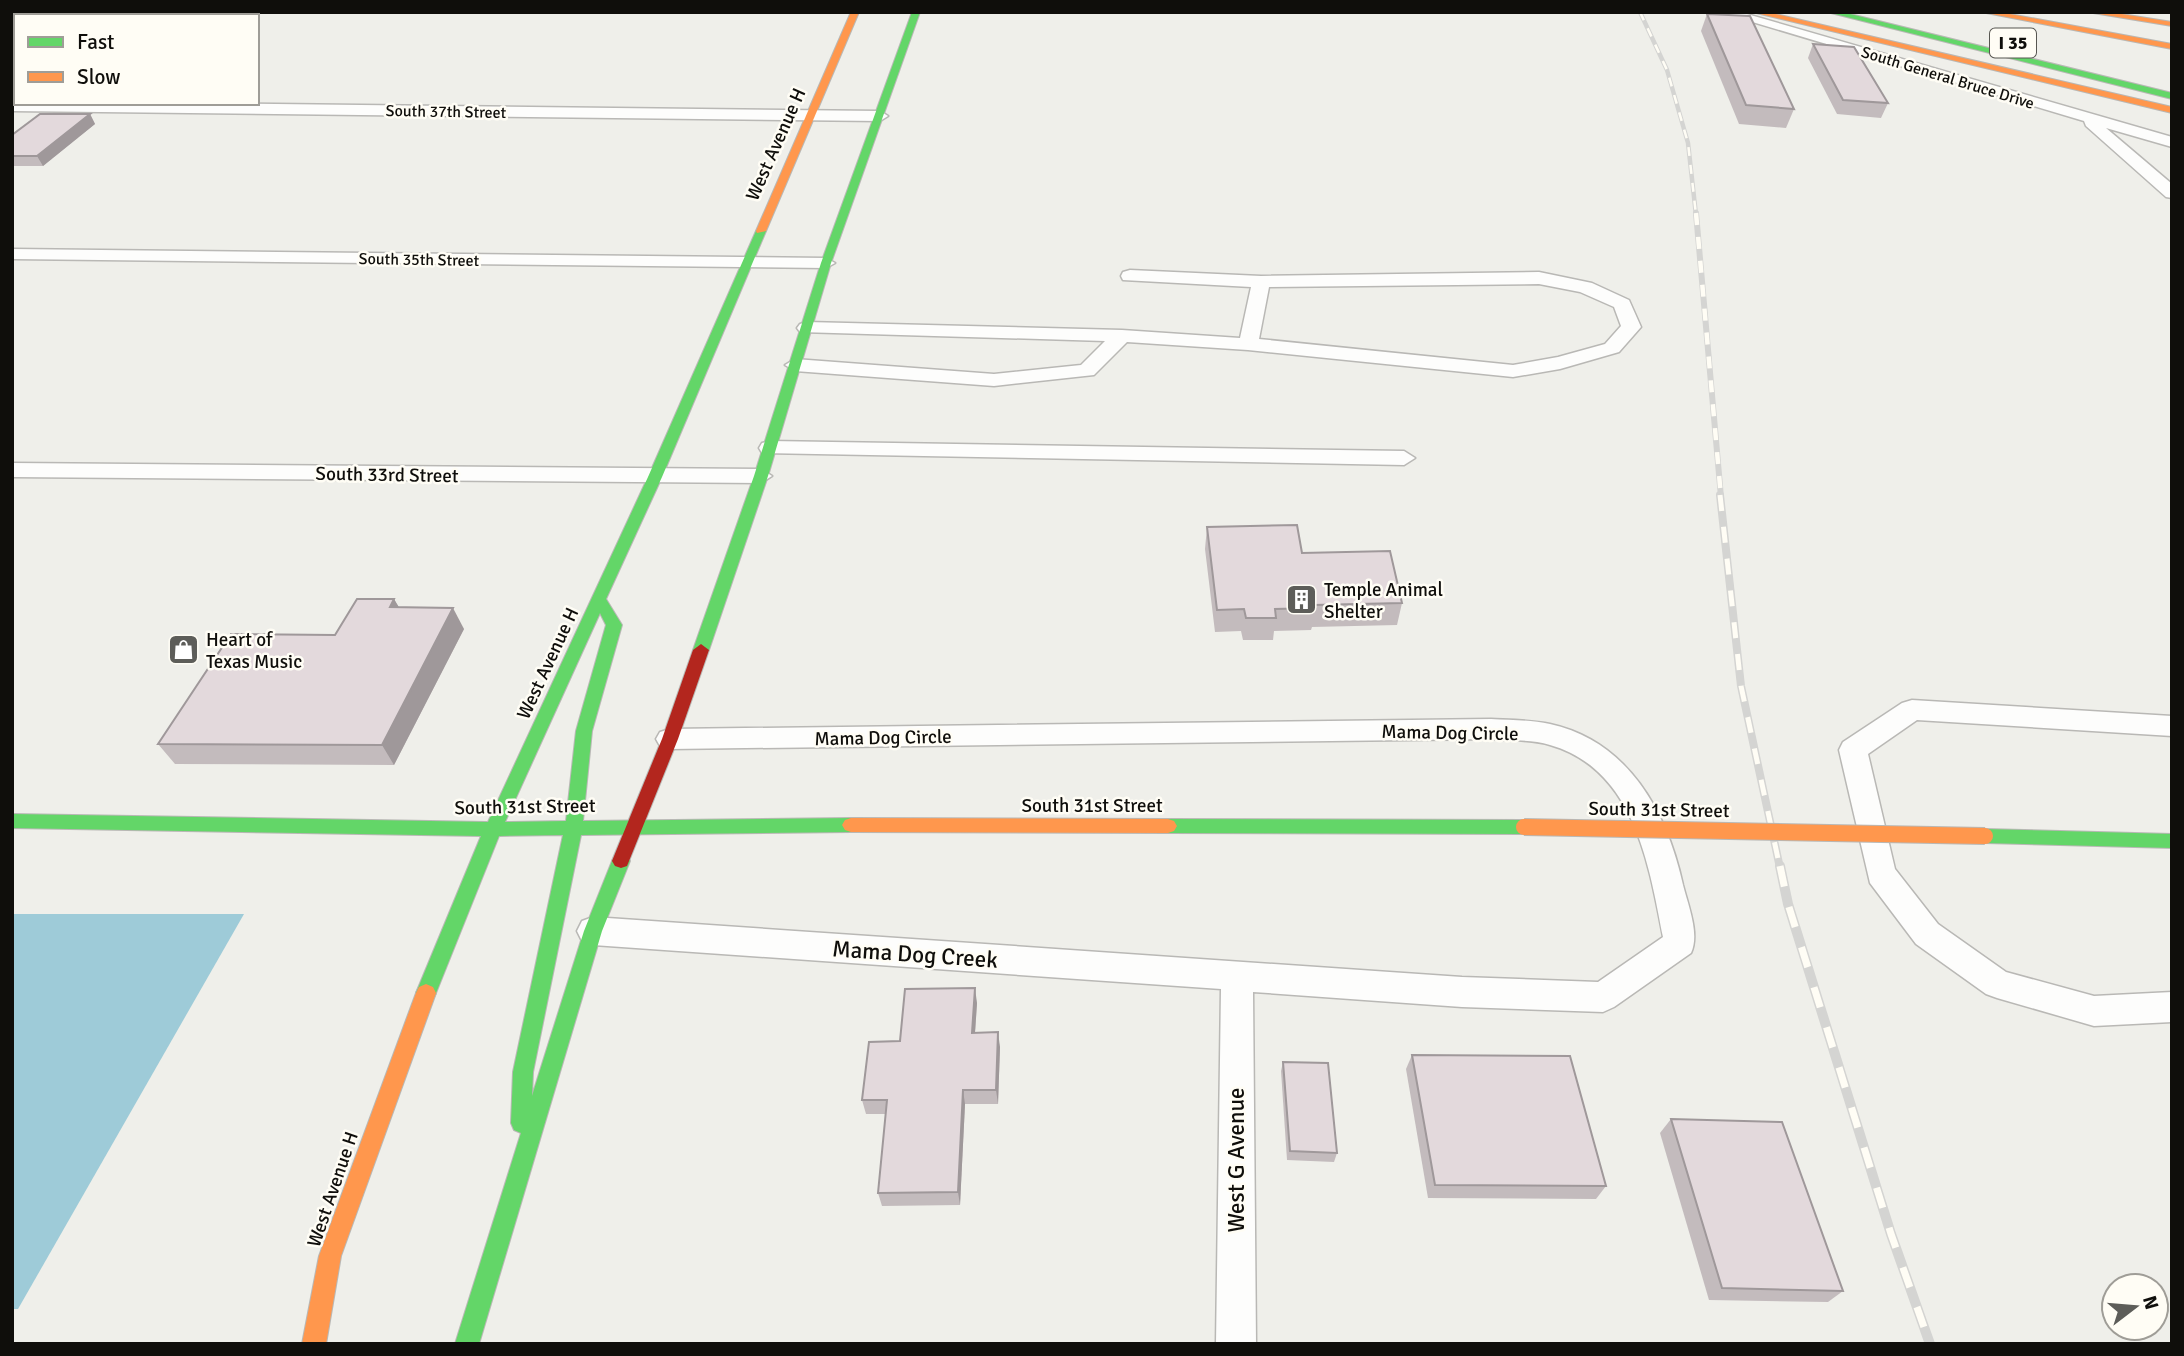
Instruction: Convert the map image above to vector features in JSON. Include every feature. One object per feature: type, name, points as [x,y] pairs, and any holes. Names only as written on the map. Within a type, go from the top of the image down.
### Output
[{"type":"main road","name":"West Avenue H","points":[[314,1344],[330,1256],[410,1031],[493,829],[655,477],[855,12]]},
{"type":"main road","points":[[467,1344],[593,931],[670,739],[761,477],[826,263],[916,12]]},
{"type":"main road","name":"South General Bruce Drive","points":[[1756,12],[2172,110]]},
{"type":"main road","points":[[1831,12],[2172,96]]},
{"type":"main road","name":"I 35","points":[[1854,12],[2065,52]]},
{"type":"main road","name":"I 35","points":[[1985,12],[2172,47]]},
{"type":"main road","points":[[1993,12],[2172,37]]},
{"type":"main road","points":[[2091,12],[2172,23]]},
{"type":"main road","points":[[520,1170],[523,1072],[574,827],[584,730],[614,625],[599,598]]},
{"type":"main road","name":"South 31st Street","points":[[12,821],[493,829],[637,826],[1524,827],[2172,841]]},
{"type":"street","name":"South General Bruce Drive","points":[[1725,12],[2172,142]]},
{"type":"street","points":[[2119,12],[2172,23]]},
{"type":"street","points":[[12,125],[42,105]]},
{"type":"street","name":"South 37th Street","points":[[12,106],[880,116]]},
{"type":"street","points":[[2087,119],[2172,193]]},
{"type":"street","name":"South 35th Street","points":[[12,254],[826,263]]},
{"type":"street","points":[[807,328],[1122,336],[1248,344],[1513,371],[1560,363],[1612,348],[1631,327],[1622,304],[1585,286],[1539,278],[1261,282],[1130,275]]},
{"type":"street","points":[[1248,344],[1261,282]]},
{"type":"street","points":[[795,365],[995,380],[1087,371],[1122,336]]},
{"type":"street","points":[[770,448],[1404,458]]},
{"type":"street","name":"South 33rd Street","points":[[12,470],[761,477]]},
{"type":"street","points":[[2172,726],[1912,710],[1853,750],[1881,874],[1927,934],[1997,984],[2094,1011],[2172,1007]]},
{"type":"street","name":"Mama Dog Circle","points":[[670,739],[1491,729],[1558,736],[1593,754],[1627,782],[1660,848],[1680,943],[1603,997],[1237,976]]},
{"type":"street","name":"Mama Dog Creek","points":[[593,931],[1237,976]]},
{"type":"street","name":"West G Avenue","points":[[1236,1344],[1237,976]]},
{"type":"water","points":[[12,914],[244,914],[18,1309],[12,1309]]},
{"type":"building","points":[[1707,14],[1750,16],[1794,109],[1746,105]]},
{"type":"building","points":[[1813,44],[1854,47],[1888,103],[1843,100]]},
{"type":"building","points":[[40,114],[90,114],[37,156],[12,156],[12,135]]},
{"type":"building","name":"Temple Animal Shelter","points":[[1297,525],[1302,553],[1390,551],[1402,603],[1314,605],[1315,608],[1275,609],[1276,618],[1246,618],[1244,609],[1217,610],[1207,527]]},
{"type":"building","points":[[357,599],[394,599],[390,607],[453,608],[382,745],[158,744],[231,634],[335,635]]},
{"type":"building","points":[[975,988],[972,1033],[998,1032],[996,1090],[963,1090],[958,1192],[878,1193],[887,1100],[862,1100],[869,1042],[900,1041],[905,989]]},
{"type":"building","points":[[1412,1055],[1570,1056],[1606,1186],[1435,1185]]},
{"type":"building","points":[[1283,1062],[1328,1063],[1337,1153],[1290,1151]]},
{"type":"building","points":[[1671,1119],[1782,1122],[1843,1291],[1722,1288]]},
{"type":"railway","points":[[1640,12],[1667,70],[1688,143],[1696,215]]},
{"type":"railway","points":[[1696,213],[1721,497]]},
{"type":"railway","points":[[1720,495],[1741,686],[1780,868]]},
{"type":"railway","points":[[1780,866],[1788,904],[1891,1234],[1930,1344]]},
{"type":"traffic: fast","points":[[701,650],[761,476],[826,263],[916,12]]},
{"type":"traffic: fast","points":[[1831,12],[2172,96]]},
{"type":"traffic: fast","points":[[426,993],[493,829],[655,477],[761,231]]},
{"type":"traffic: fast","points":[[521,1123],[523,1072],[574,827],[584,731],[614,625],[599,599]]},
{"type":"traffic: fast","points":[[12,821],[493,829],[851,825]]},
{"type":"traffic: fast","points":[[1168,826],[1524,827]]},
{"type":"traffic: fast","points":[[1985,836],[2172,841]]},
{"type":"traffic: fast","points":[[467,1344],[593,931],[621,861]]},
{"type":"traffic: slow","points":[[761,231],[855,12]]},
{"type":"traffic: slow","points":[[1756,12],[2172,110]]},
{"type":"traffic: slow","points":[[1985,12],[2172,47]]},
{"type":"traffic: slow","points":[[2091,12],[2172,24]]},
{"type":"traffic: slow","points":[[851,825],[1168,826]]},
{"type":"traffic: slow","points":[[1524,827],[1985,836]]},
{"type":"traffic: slow","points":[[314,1344],[330,1256],[426,993]]},
{"type":"traffic: jam","points":[[621,861],[670,739],[701,650]]},
{"type":"place","name":"Temple Animal Shelter","points":[[1301,600]]},
{"type":"place","name":"Heart of Texas Music","points":[[183,650]]}]
